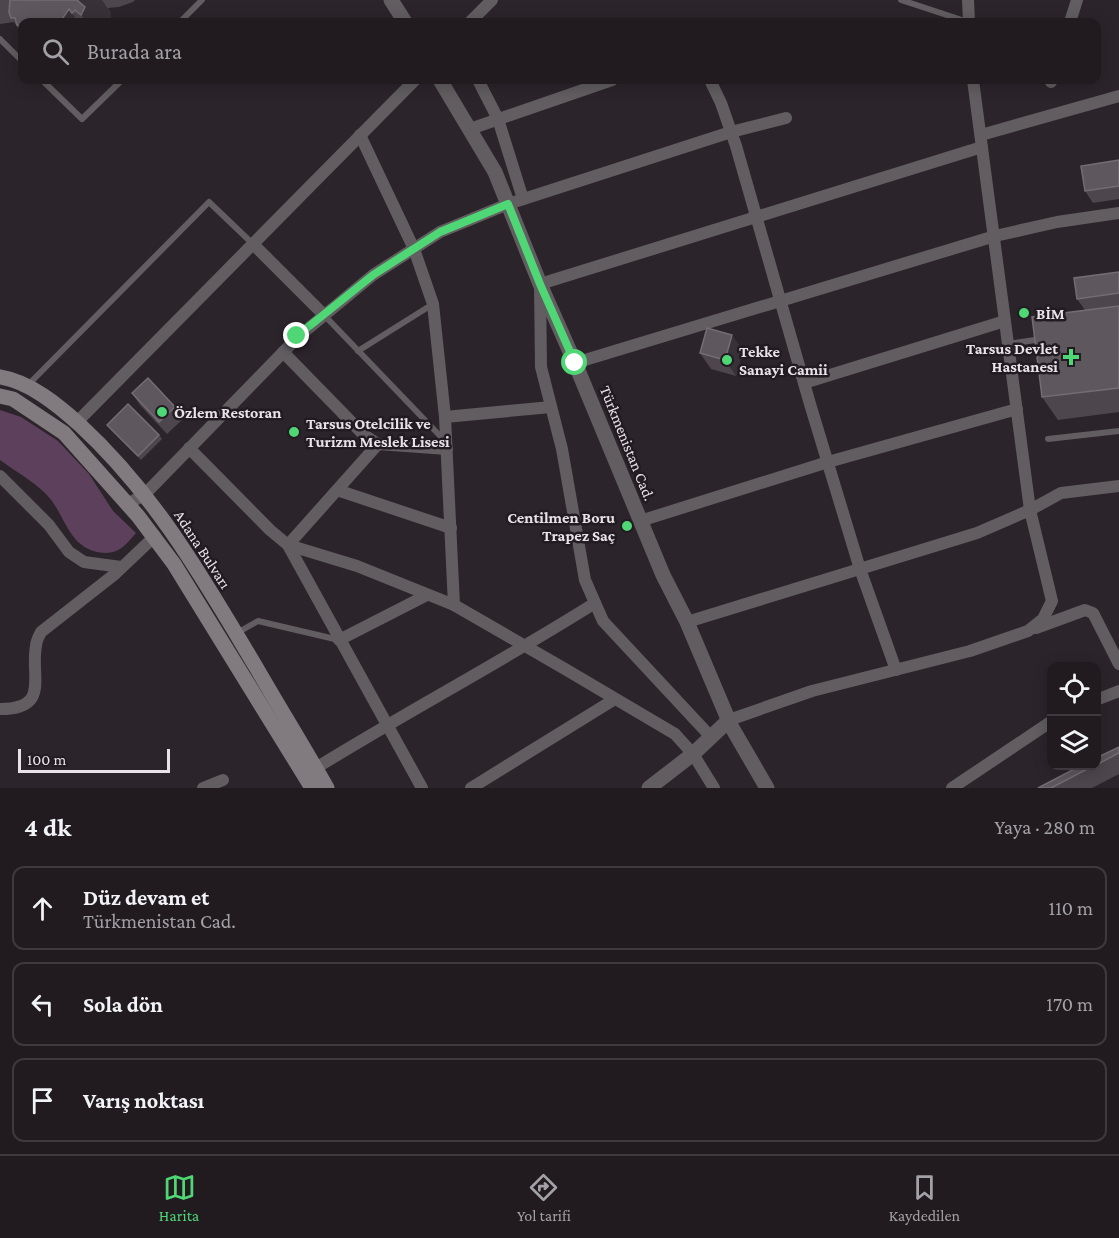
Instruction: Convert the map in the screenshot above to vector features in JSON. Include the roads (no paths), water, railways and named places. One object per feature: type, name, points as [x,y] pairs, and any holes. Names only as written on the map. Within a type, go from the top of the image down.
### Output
[{"type":"main road","name":"Adana Bulvarı","points":[[0,377],[13,379],[59,406],[102,446],[145,494],[188,556],[327,788]]},
{"type":"main road","name":"Adana Bulvarı","points":[[0,396],[13,399],[64,433],[155,536],[312,788]]},
{"type":"street","points":[[390,0],[402,18]]},
{"type":"street","points":[[474,18],[492,0]]},
{"type":"street","points":[[968,0],[968,18]]},
{"type":"street","points":[[1071,18],[1077,0]]},
{"type":"street","points":[[77,422],[411,84]]},
{"type":"street","name":"Türkmenistan Cad.","points":[[442,84],[515,202],[540,284],[663,575],[687,622],[729,720],[767,788]]},
{"type":"street","points":[[480,84],[498,119],[515,202]]},
{"type":"street","points":[[470,129],[600,84]]},
{"type":"street","points":[[712,84],[731,132],[860,569],[896,670]]},
{"type":"street","points":[[974,84],[1030,510],[1052,601],[1043,619],[1028,631]]},
{"type":"street","points":[[711,737],[603,621],[585,580],[562,449],[541,367],[540,284],[756,216],[1119,96]]},
{"type":"street","points":[[128,504],[145,494],[297,336],[373,275],[440,232],[515,202],[731,132],[786,118]]},
{"type":"street","points":[[360,135],[414,249],[433,304],[447,445],[454,605]]},
{"type":"street","points":[[575,363],[995,236],[1057,222],[1119,213]]},
{"type":"street","points":[[254,244],[324,315]]},
{"type":"street","points":[[804,383],[1005,321]]},
{"type":"street","points":[[283,352],[364,435],[378,444],[447,445]]},
{"type":"street","points":[[445,417],[551,407]]},
{"type":"street","points":[[640,521],[828,462],[1017,410]]},
{"type":"street","points":[[288,545],[378,444]]},
{"type":"street","points":[[189,448],[270,530],[288,545],[422,788]]},
{"type":"street","points":[[0,476],[49,525],[69,552],[84,562],[121,567]]},
{"type":"street","points":[[687,622],[977,533],[1030,510],[1061,493],[1119,486]]},
{"type":"street","points":[[337,490],[451,528]]},
{"type":"street","points":[[0,709],[13,709],[27,703],[34,693],[36,645],[41,632],[115,574],[155,536]]},
{"type":"street","points":[[288,545],[357,566],[454,605],[526,646],[675,734],[693,754],[714,788]]},
{"type":"street","points":[[339,640],[428,595]]},
{"type":"street","points":[[316,768],[386,724],[526,646],[595,603]]},
{"type":"street","points":[[649,788],[693,754],[729,720],[812,691],[970,651],[1085,610],[1094,613],[1100,622],[1119,664]]},
{"type":"street","points":[[1101,698],[1119,691]]},
{"type":"street","points":[[471,788],[615,699]]},
{"type":"street","points":[[952,788],[1047,725]]},
{"type":"street","points":[[203,788],[223,780]]},
{"type":"lane","points":[[184,18],[202,0]]},
{"type":"lane","points":[[902,0],[956,18]]},
{"type":"lane","points":[[0,39],[18,57]]},
{"type":"lane","points":[[46,84],[82,119],[118,84]]},
{"type":"lane","points":[[26,387],[209,202],[254,244]]},
{"type":"lane","points":[[358,351],[433,304]]},
{"type":"lane","points":[[324,315],[447,445]]},
{"type":"lane","points":[[1009,344],[1053,338]]},
{"type":"lane","points":[[1048,439],[1119,431]]},
{"type":"lane","points":[[236,634],[258,621],[339,640]]},
{"type":"place","name":"BİM","points":[[1024,313]]},
{"type":"place","name":"Tarsus Devlet Hastanesi","points":[[1071,357]]},
{"type":"place","name":"Tekke Sanayi Camii","points":[[727,360]]},
{"type":"place","name":"Özlem Restoran","points":[[162,412]]},
{"type":"place","name":"Tarsus Otelcilik ve Turizm Meslek Lisesi","points":[[294,432]]},
{"type":"place","name":"Centilmen Boru Trapez Saç","points":[[627,526]]}]
